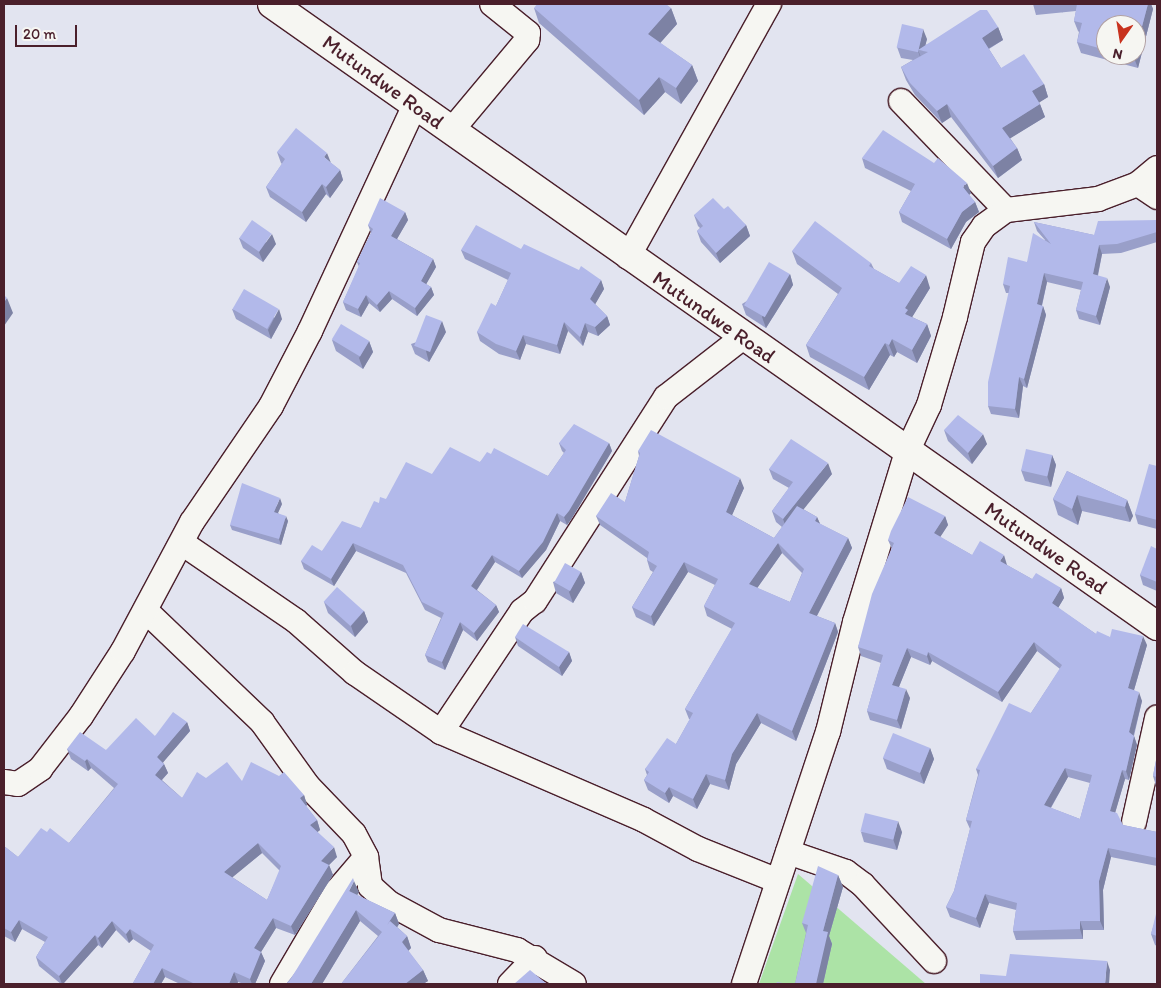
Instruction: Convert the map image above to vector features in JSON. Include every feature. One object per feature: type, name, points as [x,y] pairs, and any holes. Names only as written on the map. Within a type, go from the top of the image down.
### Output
[{"type":"main road","name":"Mutundwe Road","points":[[272,4],[628,257],[1157,626]]},
{"type":"street","points":[[451,131],[527,40],[528,33],[492,4]]},
{"type":"street","points":[[628,257],[769,4]]},
{"type":"street","points":[[901,101],[1006,210]]},
{"type":"street","points":[[4,782],[18,784],[40,768],[81,716],[146,611],[192,522],[271,406],[310,331],[415,105]]},
{"type":"street","points":[[744,984],[828,732],[855,622],[907,452],[929,406],[955,317],[973,242],[984,226],[1006,210],[1098,199],[1148,190],[1157,168]]},
{"type":"street","points":[[441,732],[522,611],[535,601],[666,397],[744,337]]},
{"type":"street","points":[[182,543],[296,621],[356,672],[441,732],[644,820],[698,849],[778,881]]},
{"type":"street","points":[[146,611],[262,722],[308,786],[354,834],[366,856],[370,886],[389,903],[438,930],[518,950],[535,958],[574,984]]},
{"type":"street","points":[[1134,822],[1157,718]]},
{"type":"street","points":[[788,852],[846,872],[863,885],[934,960]]},
{"type":"street","points":[[282,984],[336,892],[366,856]]},
{"type":"street","points":[[510,984],[535,958]]},
{"type":"green space","points":[[798,874],[926,984],[759,984]]},
{"type":"building","points":[[537,4],[666,4],[671,8],[648,34],[692,65],[676,88],[659,77],[639,100],[534,8]]},
{"type":"building","points":[[1077,4],[1148,4],[1145,15],[1096,15],[1096,47],[1077,42],[1082,23],[1074,21]]},
{"type":"building","points":[[980,10],[987,10],[998,27],[982,38],[1001,68],[1024,54],[1044,84],[1032,91],[1040,104],[1002,128],[1017,148],[993,166],[947,104],[937,111],[910,83],[901,67],[928,52],[918,50]]},
{"type":"building","points":[[902,24],[923,29],[918,52],[897,47]]},
{"type":"building","points":[[296,128],[327,153],[324,157],[340,170],[326,187],[322,184],[302,212],[266,187],[285,159],[277,152]]},
{"type":"building","points":[[883,130],[934,163],[938,158],[967,183],[963,187],[975,202],[962,212],[947,239],[899,212],[915,184],[862,158]]},
{"type":"building","points":[[380,198],[405,212],[391,236],[433,259],[421,281],[431,287],[415,308],[389,291],[377,305],[366,295],[358,309],[343,302],[360,263],[357,262],[373,229],[368,225]]},
{"type":"building","points":[[713,198],[724,209],[728,206],[746,225],[716,253],[697,231],[703,226],[694,215]]},
{"type":"building","points":[[252,220],[272,234],[259,252],[239,238]]},
{"type":"building","points":[[1157,220],[1157,232],[1117,244],[1099,245],[1093,274],[1107,278],[1096,316],[1076,310],[1083,282],[1044,273],[1037,304],[1043,306],[1024,379],[1019,377],[1015,409],[988,406],[988,382],[1010,286],[1003,284],[1008,257],[1027,262],[1033,233],[1051,244],[1034,222],[1094,235],[1098,221]]},
{"type":"building","points":[[815,221],[871,263],[869,266],[899,283],[911,266],[926,275],[905,308],[908,310],[905,314],[927,324],[912,350],[892,339],[889,345],[885,343],[864,377],[806,345],[842,288],[792,251]]},
{"type":"building","points":[[476,225],[521,249],[524,244],[579,270],[581,266],[601,280],[590,299],[607,316],[595,327],[585,323],[580,337],[564,322],[557,345],[523,335],[516,351],[496,344],[477,332],[491,303],[496,306],[511,273],[461,250]]},
{"type":"building","points":[[769,262],[790,274],[765,317],[744,305]]},
{"type":"building","points":[[244,289],[279,309],[267,329],[232,309]]},
{"type":"building","points":[[426,315],[442,321],[430,352],[414,346]]},
{"type":"building","points":[[341,324],[369,341],[360,356],[332,339]]},
{"type":"building","points":[[958,415],[983,434],[968,453],[944,430]]},
{"type":"building","points":[[574,424],[609,443],[569,511],[564,517],[557,513],[543,542],[519,571],[492,555],[471,586],[496,605],[474,633],[460,622],[442,662],[425,655],[444,613],[422,602],[403,565],[353,543],[331,579],[301,561],[312,545],[322,551],[342,521],[361,528],[374,501],[379,503],[380,497],[386,499],[406,462],[432,474],[450,447],[480,462],[487,452],[491,454],[494,448],[548,476],[566,450],[559,443]]},
{"type":"building","points":[[651,430],[740,478],[726,512],[774,538],[797,506],[817,517],[815,521],[848,538],[809,613],[835,623],[792,731],[757,713],[732,754],[725,780],[706,774],[693,799],[669,787],[665,793],[644,780],[649,772],[645,769],[667,738],[676,744],[693,713],[685,709],[735,623],[704,606],[718,579],[684,562],[651,616],[632,607],[657,566],[647,560],[649,552],[596,516],[611,493],[625,502],[640,453],[638,451]],"holes":[[[778,543],[804,569],[790,602],[749,584]]]},
{"type":"building","points":[[791,439],[828,463],[783,519],[772,511],[793,482],[769,469]]},
{"type":"building","points":[[1026,449],[1052,455],[1047,477],[1021,470]]},
{"type":"building","points":[[1149,464],[1157,466],[1157,520],[1135,514]]},
{"type":"building","points":[[1067,471],[1127,500],[1125,507],[1077,495],[1072,509],[1053,499]]},
{"type":"building","points":[[242,483],[280,498],[274,512],[286,516],[279,539],[230,525]]},
{"type":"building","points":[[908,497],[945,516],[934,533],[972,555],[980,541],[1004,555],[1000,561],[1032,579],[1036,573],[1061,588],[1052,603],[1096,634],[1097,631],[1110,637],[1112,629],[1143,636],[1128,688],[1139,692],[1129,732],[1134,736],[1126,771],[1122,770],[1110,811],[1117,813],[1123,825],[1157,832],[1157,858],[1108,848],[1099,881],[1100,921],[1080,921],[1080,929],[1013,931],[1017,903],[985,894],[976,918],[946,907],[954,891],[972,821],[966,820],[980,770],[976,769],[1009,703],[1031,713],[1062,665],[1034,642],[998,692],[928,652],[927,656],[907,648],[892,685],[906,689],[897,720],[867,711],[883,655],[858,647],[872,594],[894,543],[888,540]],"holes":[[[1065,768],[1092,775],[1080,819],[1044,805]]]},
{"type":"building","points":[[1151,546],[1157,549],[1157,582],[1140,575]]},
{"type":"building","points":[[565,563],[581,572],[570,591],[554,582]]},
{"type":"building","points":[[337,587],[364,611],[350,626],[324,602]]},
{"type":"building","points":[[523,624],[569,652],[559,667],[515,637]]},
{"type":"building","points":[[173,712],[187,722],[157,757],[164,764],[155,775],[182,798],[197,772],[206,778],[227,762],[242,781],[251,762],[279,776],[284,772],[304,795],[300,798],[317,820],[310,825],[334,847],[321,861],[329,865],[291,926],[273,918],[254,948],[261,952],[250,979],[234,972],[229,984],[195,984],[162,968],[153,984],[135,984],[133,983],[154,945],[130,929],[126,934],[112,921],[98,938],[95,935],[59,976],[36,957],[48,937],[19,920],[11,932],[4,928],[4,846],[18,857],[41,828],[47,832],[50,828],[69,843],[118,784],[87,759],[85,761],[67,749],[80,732],[106,750],[136,718],[155,736]],"holes":[[[258,843],[281,866],[267,900],[224,872]]]},
{"type":"building","points":[[893,733],[930,748],[920,773],[883,758]]},
{"type":"building","points":[[1157,755],[1157,777],[1153,776]]},
{"type":"building","points":[[865,813],[898,821],[893,840],[860,831]]},
{"type":"building","points":[[818,866],[838,875],[823,931],[828,932],[816,984],[795,984],[808,925],[802,923]]},
{"type":"building","points":[[353,878],[354,881],[349,891],[395,913],[387,925],[390,921],[407,936],[402,942],[423,970],[405,984],[341,984],[382,932],[356,910],[311,984],[286,984],[290,980]]},
{"type":"building","points":[[1157,915],[1157,936],[1151,934]]},
{"type":"building","points":[[1010,954],[1107,961],[1105,984],[980,984],[980,974],[1006,976]]},
{"type":"building","points":[[530,970],[547,984],[514,984]]}]
